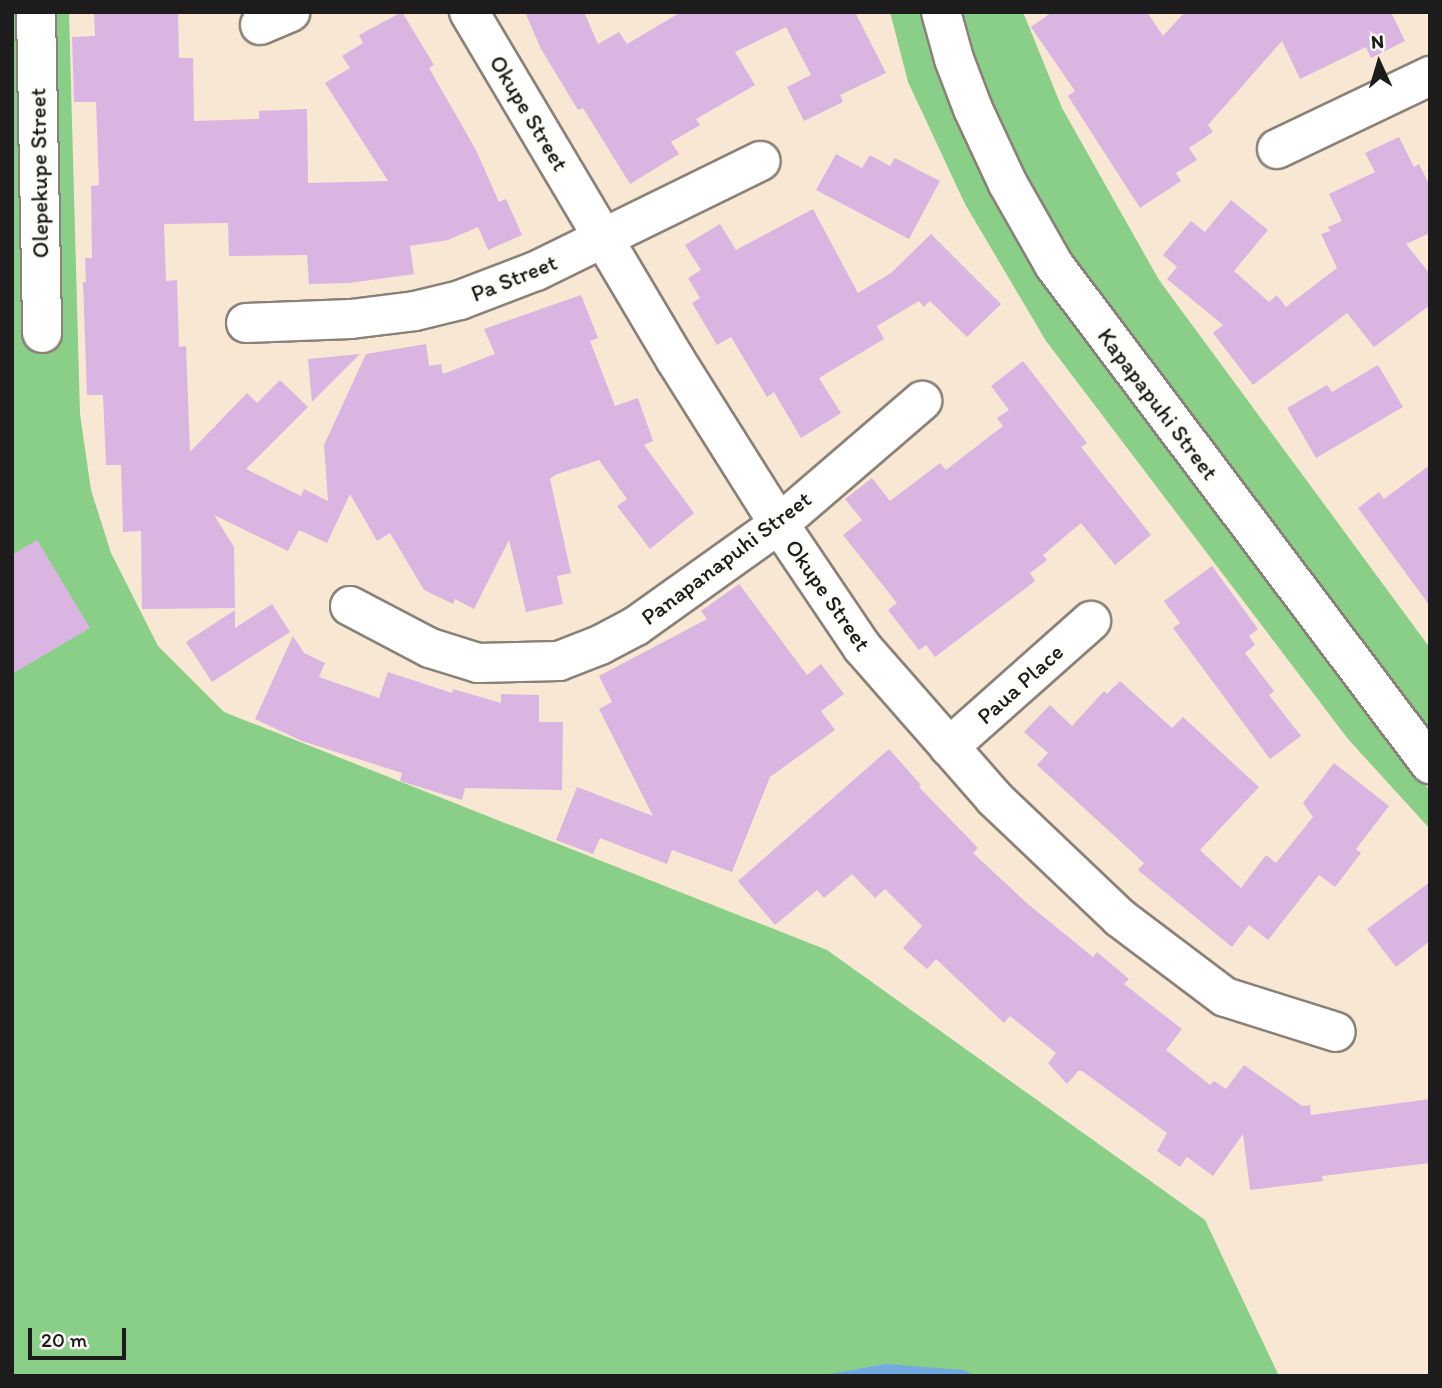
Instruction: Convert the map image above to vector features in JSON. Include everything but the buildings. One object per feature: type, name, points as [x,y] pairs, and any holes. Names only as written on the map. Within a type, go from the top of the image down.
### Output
[{"type":"street","name":"Olepekupe Street","points":[[36,12],[42,333]]},
{"type":"street","name":"Okupe Street","points":[[469,12],[779,524],[862,647],[994,798],[1120,918],[1225,997],[1336,1032]]},
{"type":"street","name":"Kapapapuhi Street","points":[[942,12],[954,59],[973,109],[1008,184],[1054,264],[1430,764]]},
{"type":"street","points":[[1277,149],[1430,76]]},
{"type":"street","name":"Pa Street","points":[[246,323],[351,319],[415,311],[460,300],[536,271],[761,161]]},
{"type":"street","name":"Panapanapuhi Street","points":[[350,606],[430,648],[478,663],[559,661],[600,646],[636,626],[779,524],[922,401]]},
{"type":"street","name":"Paua Place","points":[[949,747],[1091,621]]},
{"type":"green space","points":[[12,12],[69,12],[80,414],[91,490],[111,553],[158,646],[224,712],[827,950],[1205,1220],[1279,1376],[12,1376]]},
{"type":"green space","points":[[890,12],[925,12],[933,46],[1359,697],[1430,791],[1430,829],[1348,739],[1046,341],[965,204],[908,82]]},
{"type":"green space","points":[[956,12],[1023,12],[1062,108],[1159,280],[1430,648],[1430,738],[1068,256],[986,101]]},
{"type":"water","points":[[886,1364],[963,1370],[977,1376],[818,1376]]}]
